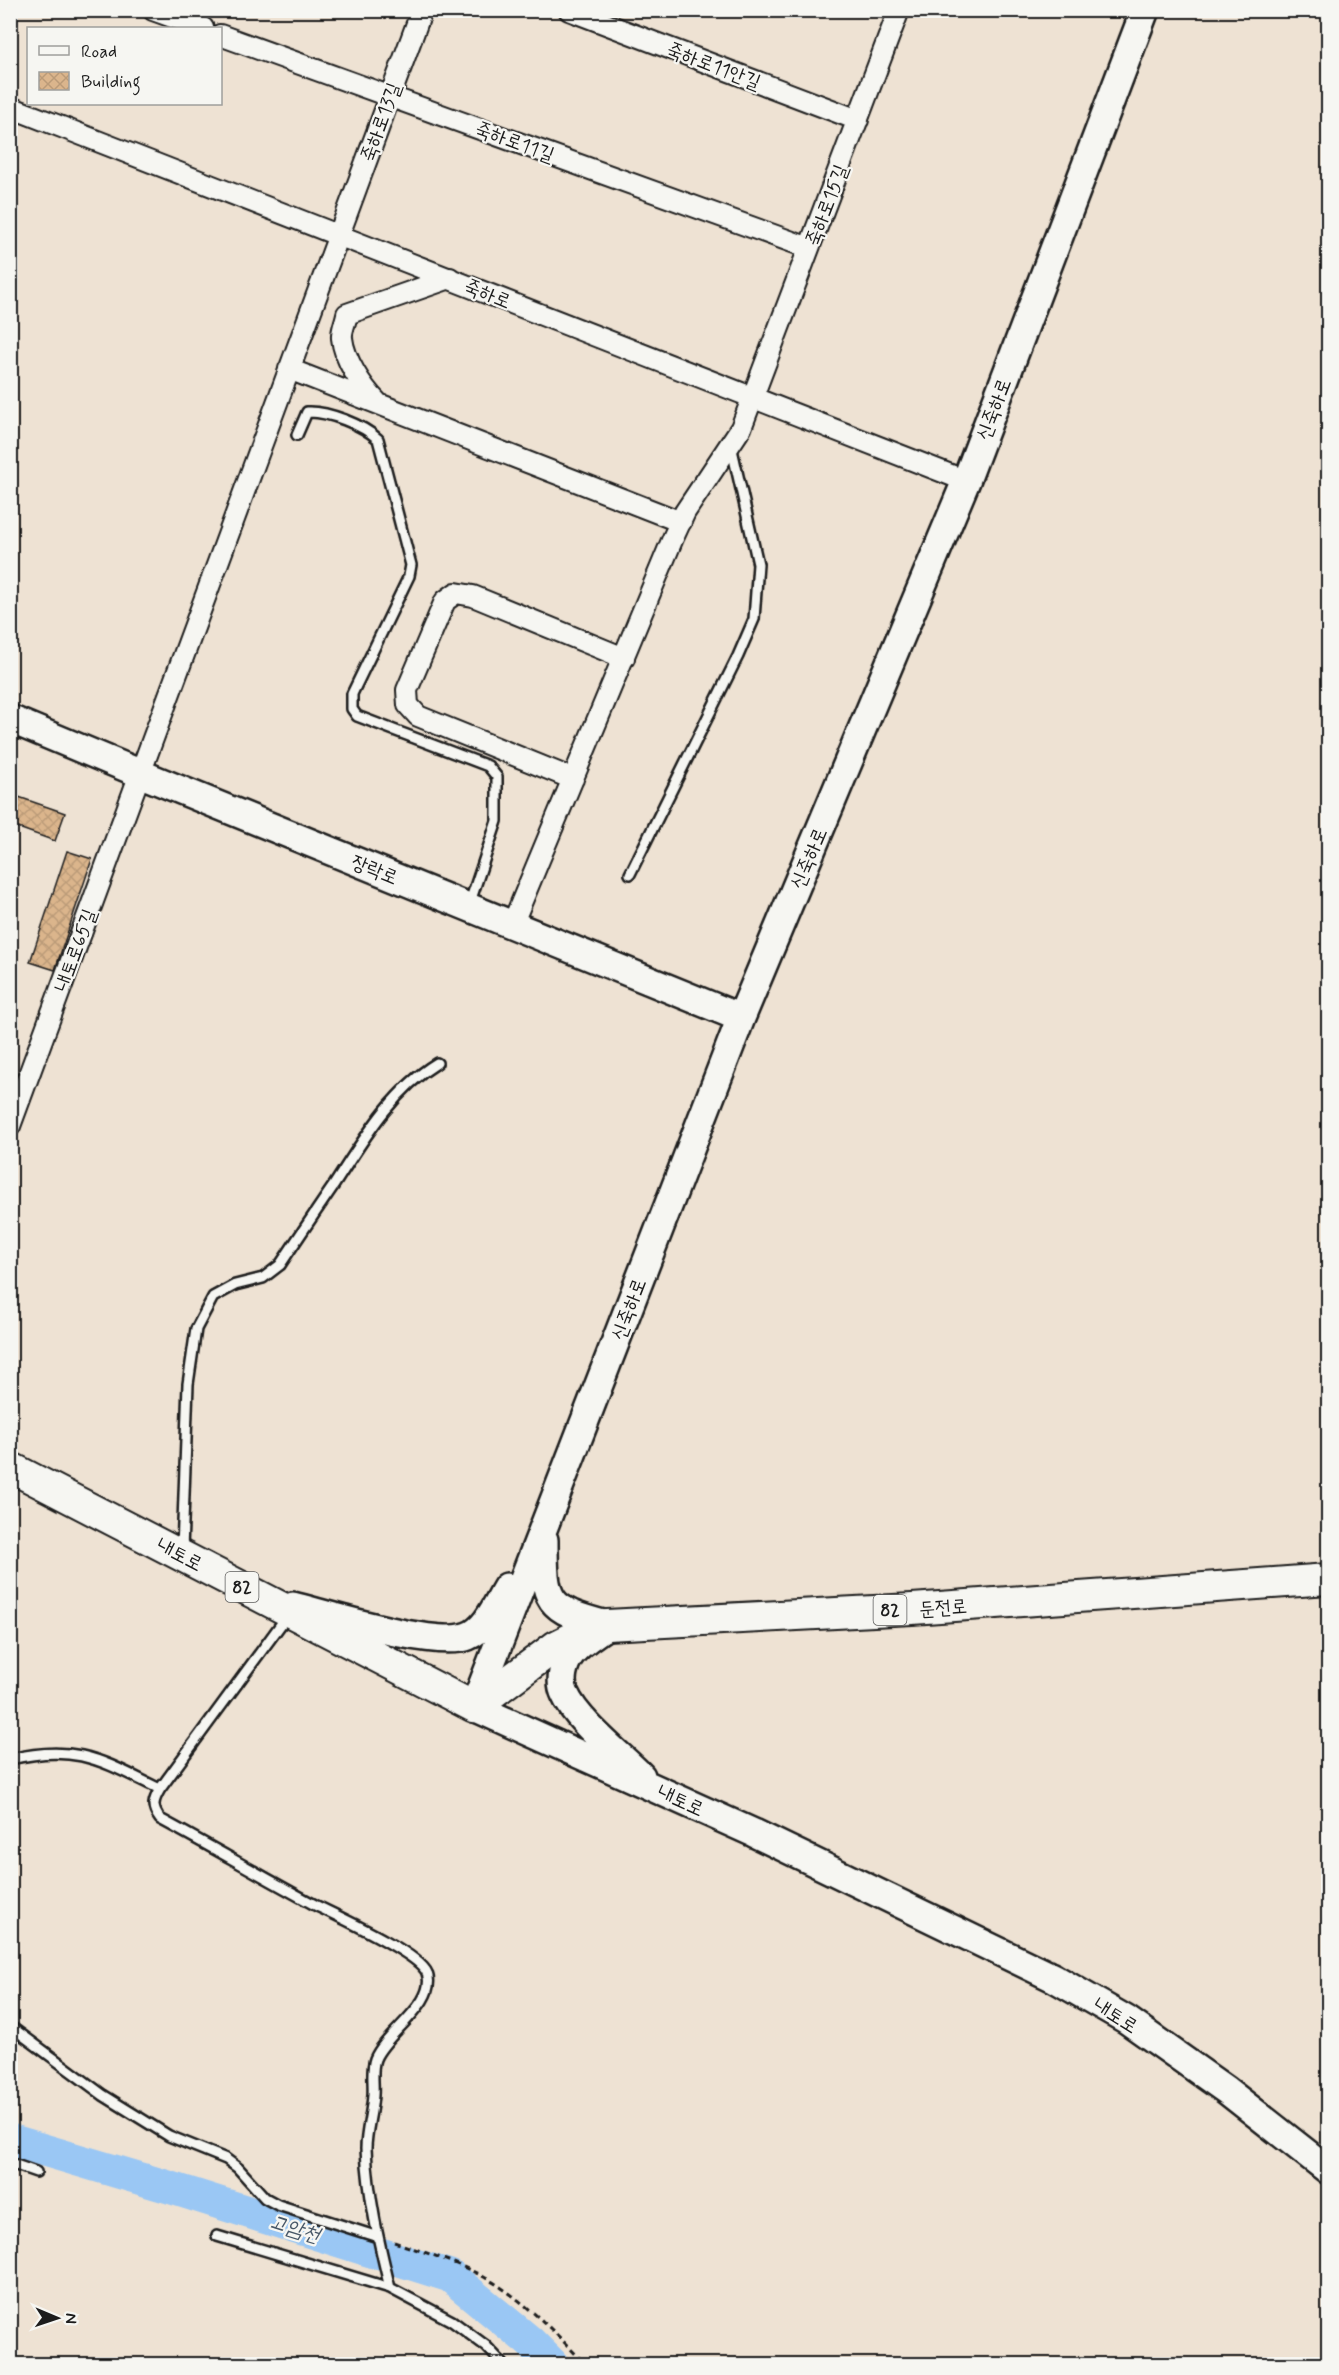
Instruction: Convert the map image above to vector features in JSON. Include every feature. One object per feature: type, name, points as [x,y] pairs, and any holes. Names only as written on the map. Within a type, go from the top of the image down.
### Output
[{"type":"main road","name":"내토로","points":[[10,1467],[474,1707]]},
{"type":"main road","name":"둔전로","points":[[474,1707],[556,1646],[607,1625],[912,1609],[1329,1579]]},
{"type":"street","points":[[153,10],[200,27]]},
{"type":"street","name":"죽하로13길","points":[[289,369],[422,10]]},
{"type":"street","name":"죽하로11안길","points":[[569,10],[858,120]]},
{"type":"street","name":"죽하로15길","points":[[512,925],[681,522],[741,428],[899,10]]},
{"type":"street","name":"신죽하로","points":[[474,1707],[741,1018],[966,481],[1145,10]]},
{"type":"street","name":"죽하로11길","points":[[222,36],[809,248]]},
{"type":"street","name":"죽하로","points":[[10,107],[340,234],[752,399],[966,481]]},
{"type":"street","points":[[381,405],[364,388],[352,368],[342,337],[347,314],[450,278]]},
{"type":"street","points":[[289,369],[681,522]]},
{"type":"street","name":"내토로65길","points":[[10,1126],[289,369]]},
{"type":"street","points":[[573,779],[418,716],[408,705],[407,690],[411,680],[445,601],[456,593],[473,596],[624,658]]},
{"type":"street","name":"장락로","points":[[10,719],[139,774],[741,1018]]},
{"type":"street","points":[[279,1606],[412,1635],[453,1640],[468,1636],[479,1630],[487,1620],[544,1527]]},
{"type":"street","points":[[544,1527],[544,1575],[554,1602],[572,1616],[607,1625]]},
{"type":"street","points":[[607,1625],[580,1644],[570,1655],[564,1666],[563,1692],[573,1709],[652,1787]]},
{"type":"street","name":"내토로","points":[[474,1707],[754,1833],[1054,1978],[1127,2020],[1226,2090],[1329,2170]]},
{"type":"lane","points":[[297,435],[307,412],[319,411],[363,428],[378,439],[411,565],[409,576],[352,694],[352,709],[357,716],[488,766],[497,777],[497,821],[468,907]]},
{"type":"lane","points":[[630,874],[754,619],[758,564],[731,445]]},
{"type":"lane","points":[[182,1555],[189,1383],[196,1329],[203,1313],[213,1297],[235,1285],[263,1278],[280,1264],[364,1139],[404,1090],[437,1063]]},
{"type":"lane","points":[[279,1606],[160,1789],[153,1802],[154,1811],[160,1819],[315,1905],[363,1928],[421,1963],[427,1973],[429,1985],[426,1997],[384,2043],[375,2060],[374,2094],[366,2151],[378,2239],[390,2288]]},
{"type":"lane","points":[[10,1759],[43,1753],[70,1752],[95,1758],[160,1789]]},
{"type":"lane","points":[[10,2026],[103,2095],[169,2136],[226,2159],[272,2201],[294,2211],[378,2239]]},
{"type":"lane","points":[[10,2163],[36,2172]]},
{"type":"lane","points":[[217,2236],[390,2288],[452,2321],[486,2346],[503,2364]]},
{"type":"path","points":[[378,2239],[432,2255],[485,2278],[513,2297],[585,2364]]},
{"type":"building","points":[[10,794],[65,813],[55,841],[10,825]]},
{"type":"building","points":[[67,851],[92,859],[55,970],[30,962]]},
{"type":"waterway","name":"고암천","points":[[10,2140],[172,2188],[450,2276],[529,2341],[552,2364]]}]
